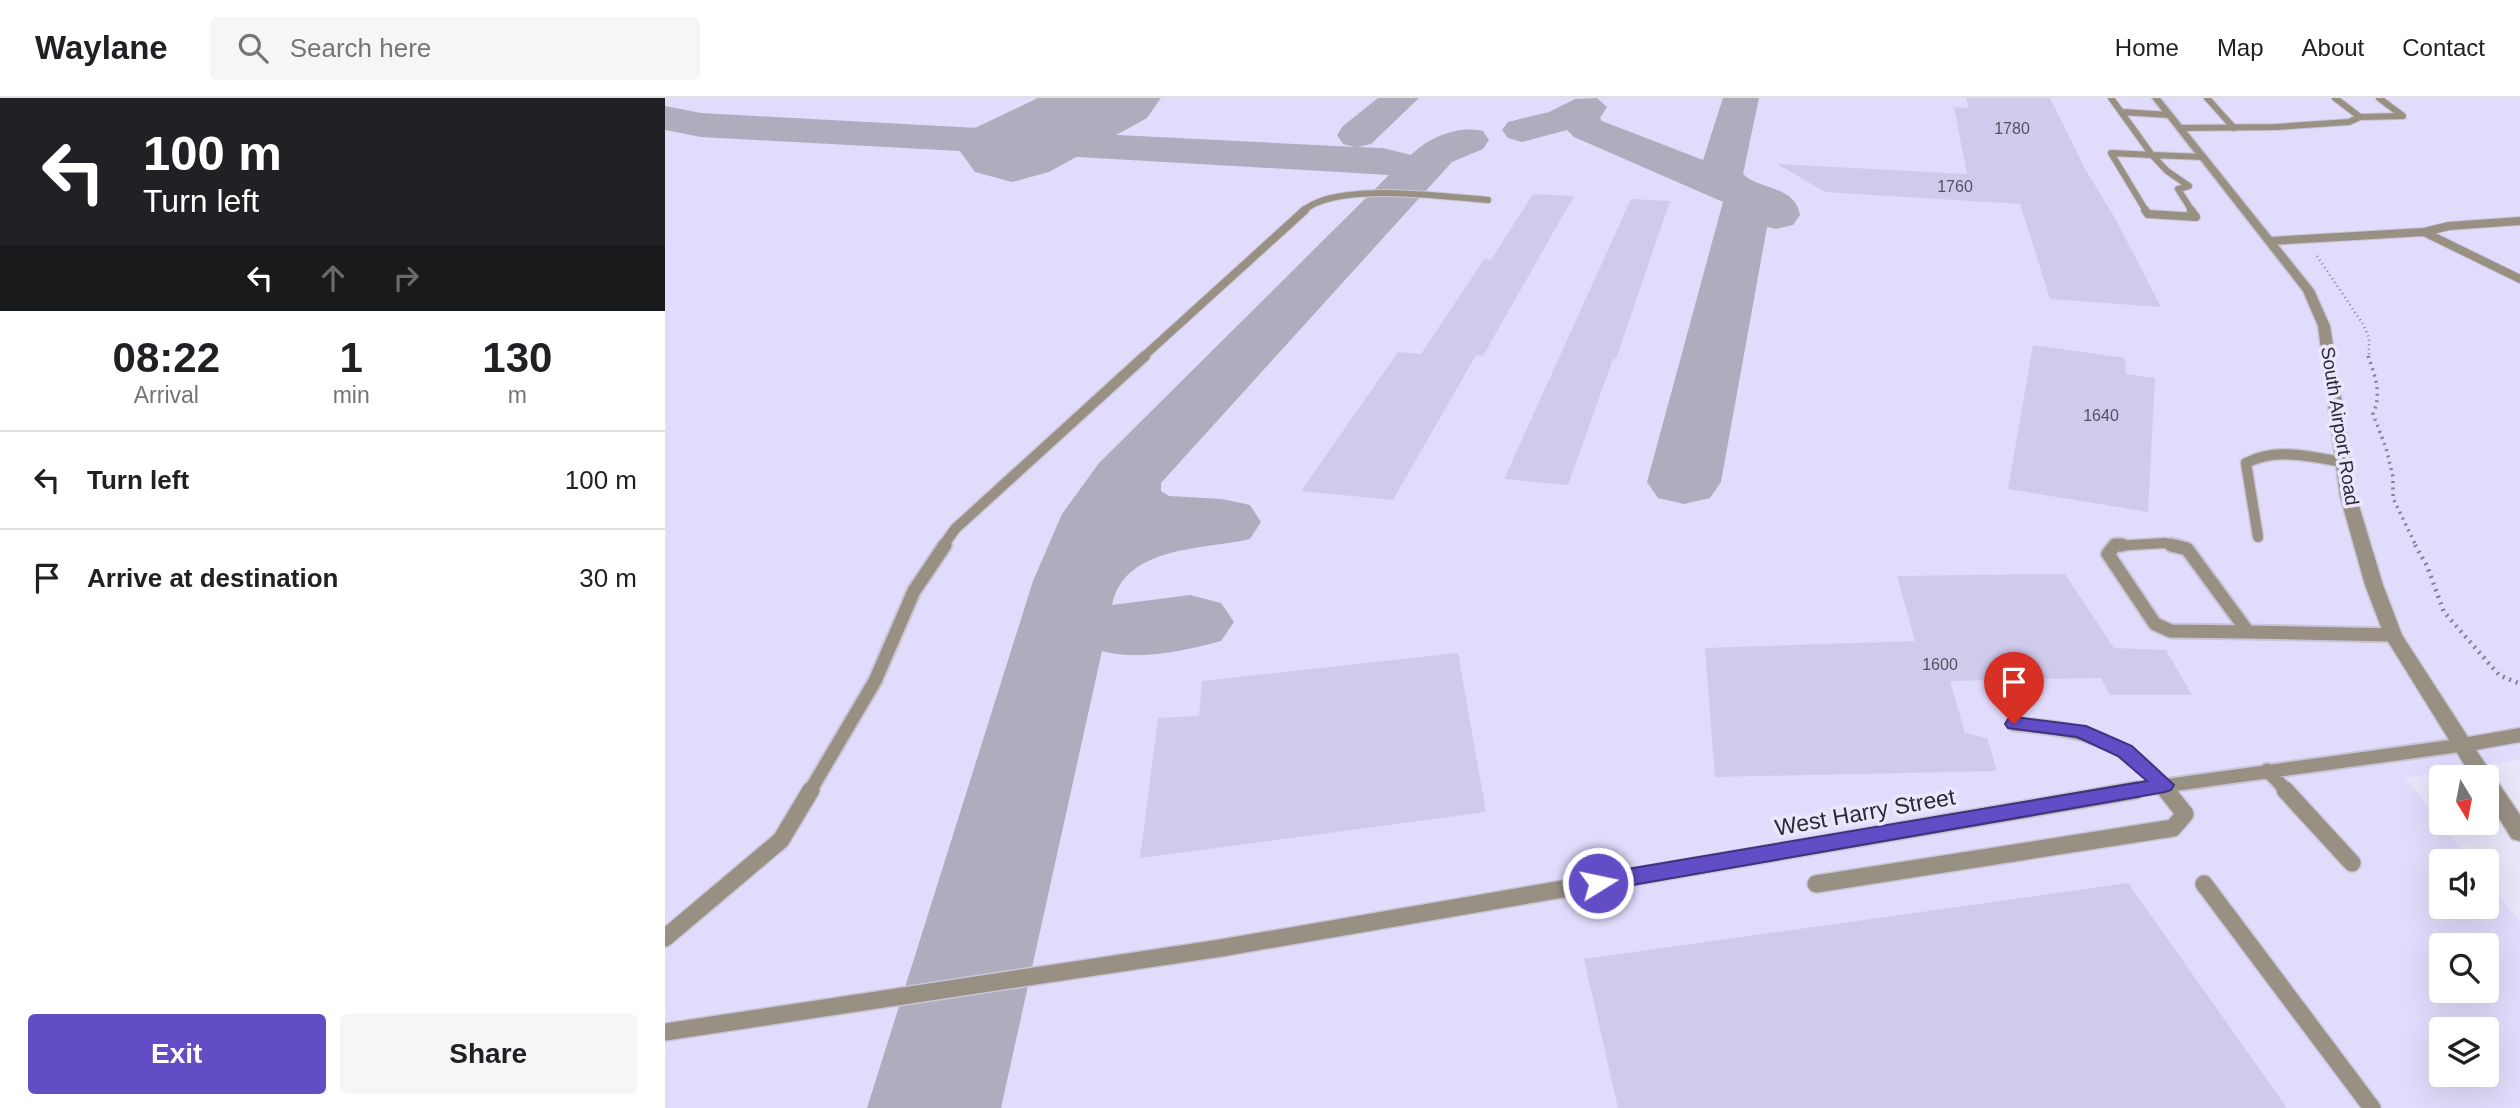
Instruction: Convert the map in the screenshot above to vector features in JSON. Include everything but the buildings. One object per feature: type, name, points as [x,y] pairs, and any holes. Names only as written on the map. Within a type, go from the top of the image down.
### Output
[{"type":"street","name":"South Airport Road","points":[[2156,98],[2308,290],[2324,326],[2342,462],[2374,585],[2393,635],[2475,765]]},
{"type":"street","name":"West Harry Street","points":[[2462,745],[2520,735]]},
{"type":"street","points":[[2499,801],[2520,833]]},
{"type":"lane","points":[[2111,98],[2153,155],[2166,170],[2183,179],[2189,186],[2178,189],[2196,217],[2148,214],[2111,153],[2153,155],[2203,157]]},
{"type":"lane","points":[[2207,98],[2234,128]]},
{"type":"lane","points":[[2335,98],[2360,117]]},
{"type":"lane","points":[[2180,128],[2349,122],[2360,117],[2403,116],[2379,98]]},
{"type":"lane","points":[[2122,112],[2169,115]]},
{"type":"lane","points":[[665,938],[781,840],[875,681],[915,591],[955,529],[1311,204],[1341,195],[1488,200]]},
{"type":"lane","points":[[2270,241],[2424,232],[2449,226],[2520,222]]},
{"type":"lane","points":[[2424,232],[2520,279]]},
{"type":"lane","points":[[2258,537],[2246,463],[2255,457],[2278,455],[2342,462]]},
{"type":"lane","points":[[2248,633],[2187,549],[2165,543],[2115,544],[2109,554],[2155,624],[2171,631],[2248,633],[2393,635]]},
{"type":"lane","points":[[1816,884],[2173,828],[2185,814],[2165,785],[2125,751],[2080,731],[2014,724]]},
{"type":"lane","name":"West Harry Street","points":[[665,1032],[1221,948],[2165,785],[2462,745]]},
{"type":"lane","points":[[2267,770],[2352,863]]},
{"type":"lane","points":[[2204,884],[2372,1108]]},
{"type":"shaded area","points":[[665,98],[2520,98],[2520,759],[2484,765],[2429,765],[2429,774],[2405,778],[2429,808],[2429,835],[2450,835],[2461,849],[2429,849],[2429,919],[2499,919],[2499,896],[2520,922],[2520,1108],[665,1108]]},
{"type":"taxiway","points":[[1357,135],[1401,98]]},
{"type":"taxiway","points":[[1731,187],[1721,177],[1721,173],[1741,98]]},
{"type":"taxiway","points":[[1522,130],[1562,120],[1588,107],[1579,120],[1588,129],[1738,190]]},
{"type":"taxiway","points":[[665,118],[701,125],[978,140]]},
{"type":"taxiway","points":[[1413,177],[1437,153],[1469,140]]},
{"type":"taxiway","points":[[1078,145],[1383,161],[1408,167],[1413,177]]},
{"type":"taxiway","points":[[1125,479],[1413,177]]},
{"type":"taxiway","points":[[1684,482],[1744,222],[1747,201],[1738,190]]},
{"type":"taxiway","points":[[1738,190],[1775,207],[1776,215]]},
{"type":"taxiway","points":[[1075,581],[1101,514],[1125,479]]},
{"type":"taxiway","points":[[1075,581],[1107,552],[1124,542],[1160,530],[1222,522],[1168,519],[1140,511],[1130,505],[1124,496],[1125,479]]},
{"type":"taxiway","points":[[934,1108],[1075,581]]},
{"type":"taxiway","points":[[1123,629],[1190,622]]},
{"type":"runway","points":[[1012,150],[1114,98]]},
{"type":"route","points":[[1598,883],[2165,785],[2125,751],[2080,731],[2014,724]]}]
